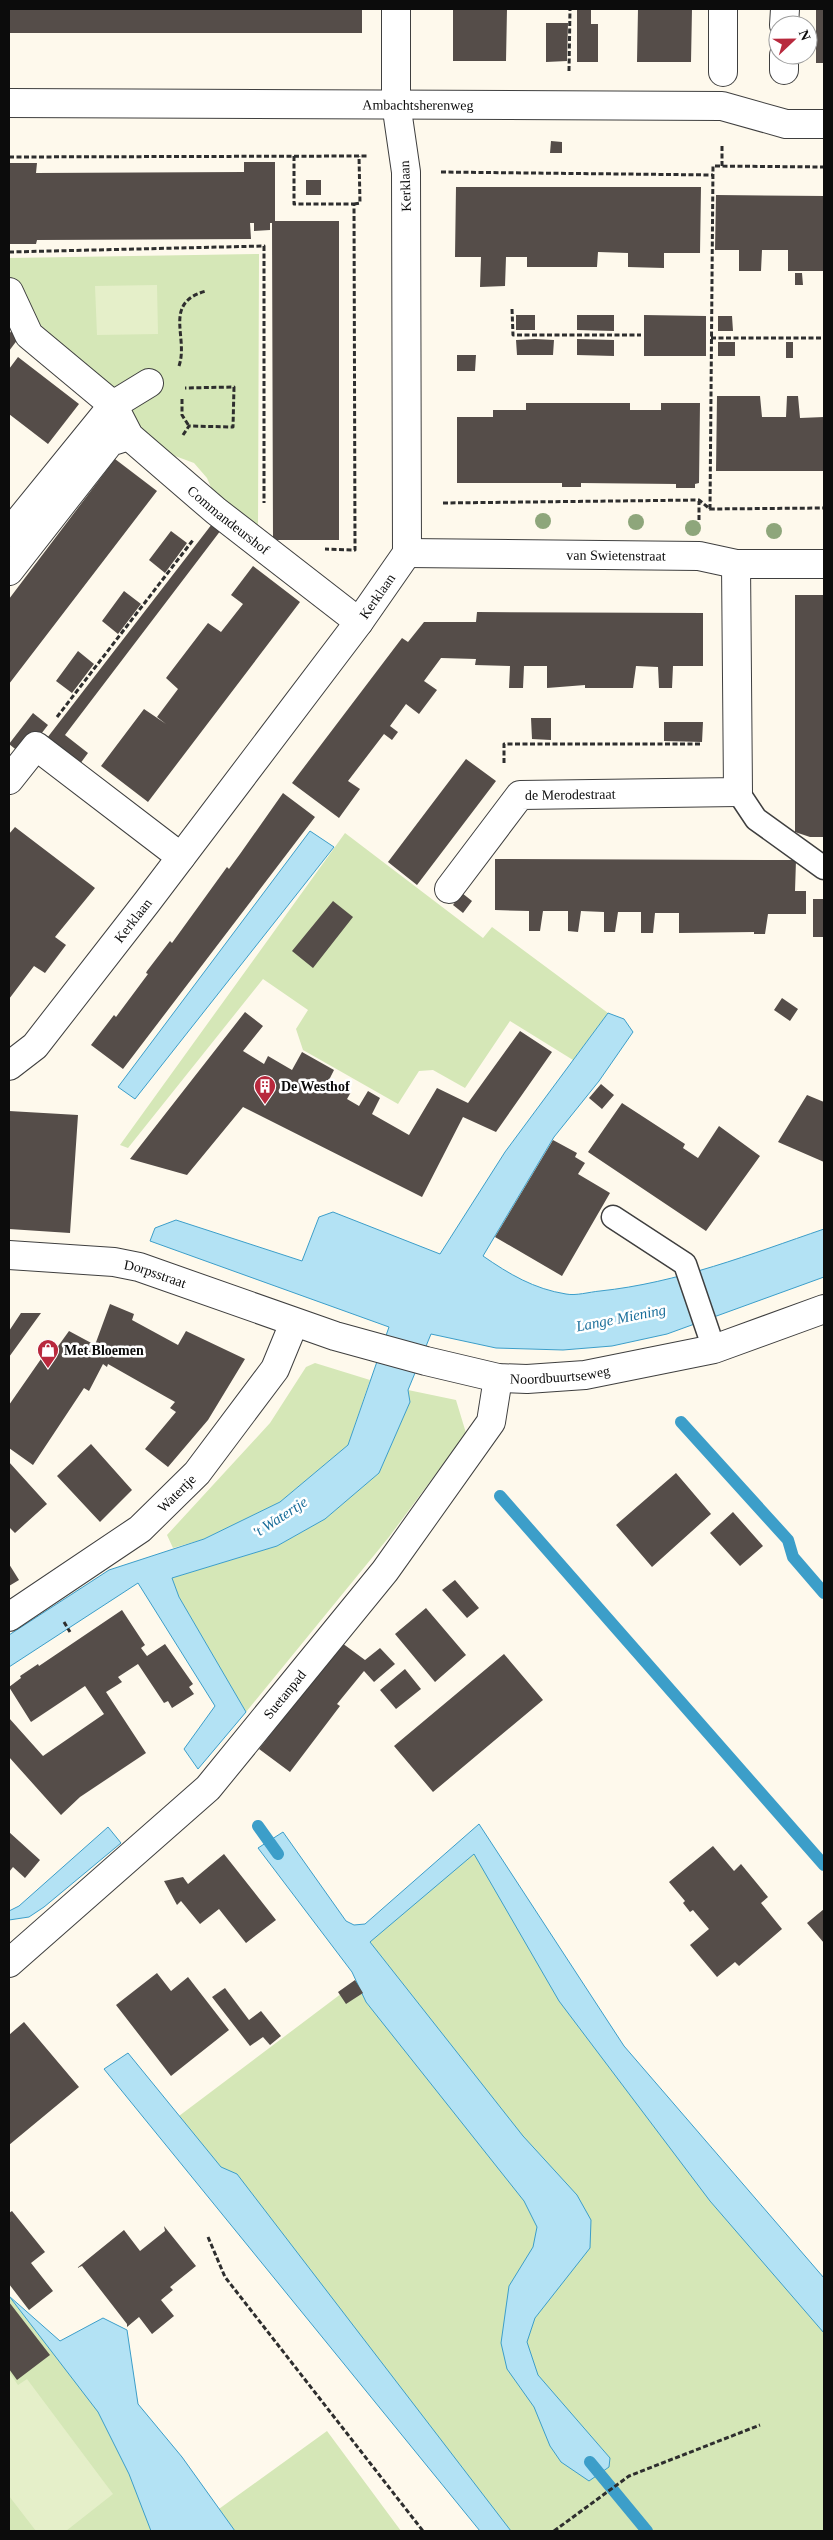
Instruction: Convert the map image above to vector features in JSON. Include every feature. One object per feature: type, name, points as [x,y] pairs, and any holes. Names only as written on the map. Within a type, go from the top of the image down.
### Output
[{"type":"street","name":"Kerklaan","points":[[9,1066],[35,1046],[359,622],[407,553],[405,164],[396,103],[396,9]]},
{"type":"street","points":[[723,9],[723,72]]},
{"type":"street","name":"Ambachtsherenweg","points":[[9,104],[396,103],[722,106],[786,124],[824,124]]},
{"type":"street","name":"Commandeurshof","points":[[9,292],[29,335],[113,405],[129,436],[216,511],[359,622]]},
{"type":"street","points":[[9,571],[78,466],[113,405],[149,383]]},
{"type":"street","points":[[9,533],[78,466],[110,442],[129,436]]},
{"type":"street","name":"van Swietenstraat","points":[[407,553],[699,556],[736,564],[824,564]]},
{"type":"street","points":[[736,564],[738,792]]},
{"type":"street","points":[[9,778],[36,746],[181,857]]},
{"type":"street","name":"de Merodestraat","points":[[449,889],[520,795],[738,792]]},
{"type":"street","name":"Dorpsstraat","points":[[9,1255],[114,1262],[139,1267],[294,1323]]},
{"type":"street","name":"Noordbuurtseweg","points":[[294,1323],[426,1361],[498,1378],[527,1379],[586,1375],[824,1308]]},
{"type":"street","name":"Watertje","points":[[9,1617],[140,1529],[197,1473],[275,1369],[294,1323]]},
{"type":"street","name":"Suetanpad","points":[[9,1963],[208,1788],[385,1571],[491,1422],[498,1378]]},
{"type":"lane","points":[[738,792],[756,819],[824,868]]},
{"type":"lane","points":[[613,1217],[685,1264],[711,1340]]},
{"type":"path","points":[[569,105],[570,9]]},
{"type":"path","points":[[294,156],[294,204],[354,204],[360,203],[359,156]]},
{"type":"path","points":[[9,157],[359,156],[405,164],[713,175]]},
{"type":"path","points":[[710,508],[713,166],[824,167]]},
{"type":"path","points":[[319,549],[355,550],[354,204]]},
{"type":"path","points":[[9,252],[264,246],[264,548]]},
{"type":"path","points":[[149,383],[159,384],[168,380],[178,370],[182,358],[179,318],[182,308],[196,294],[206,291]]},
{"type":"path","points":[[512,309],[513,334],[641,335]]},
{"type":"path","points":[[711,338],[824,338]]},
{"type":"path","points":[[234,387],[233,427],[189,426],[182,415],[182,388],[234,387]]},
{"type":"path","points":[[161,464],[189,426]]},
{"type":"path","points":[[407,503],[700,500],[710,508],[824,508]]},
{"type":"path","points":[[36,746],[216,511]]},
{"type":"path","points":[[520,795],[503,780],[504,744],[737,744]]},
{"type":"path","points":[[208,2237],[225,2277],[423,2531]]},
{"type":"path","points":[[554,2531],[625,2478],[760,2425]]},
{"type":"green space","points":[[259,254],[258,528],[213,492],[207,478],[194,463],[175,456],[155,452],[79,360],[25,311],[9,285],[9,258]]},
{"type":"green space","points":[[157,285],[158,334],[97,335],[95,286]]},
{"type":"green space","points":[[345,833],[483,938],[492,927],[608,1013],[573,1060],[510,1021],[465,1088],[433,1070],[419,1071],[398,1104],[303,1050],[296,1029],[308,1010],[263,979],[128,1148],[120,1145]]},
{"type":"green space","points":[[315,1363],[370,1380],[348,1445],[280,1502],[204,1539],[173,1548],[167,1535],[270,1423],[306,1367]]},
{"type":"green space","points":[[408,1390],[456,1400],[466,1433],[389,1537],[246,1712],[179,1597],[172,1578],[277,1546],[325,1519],[379,1473],[410,1402]]},
{"type":"green space","points":[[476,1841],[561,1984],[824,2303],[824,2531],[494,2531],[175,2119],[366,1975],[350,1944]]},
{"type":"green space","points":[[9,2296],[198,2524],[327,2431],[401,2531],[9,2531]]},
{"type":"green space","points":[[9,2372],[18,2385],[27,2379],[113,2494],[66,2531],[36,2531],[9,2496]]},
{"type":"water","points":[[310,831],[334,847],[135,1099],[118,1087]]},
{"type":"water","points":[[608,1013],[624,1019],[633,1032],[599,1081],[554,1137],[483,1256],[512,1275],[533,1285],[554,1292],[578,1294],[629,1287],[685,1274],[824,1229],[824,1277],[667,1334],[612,1346],[563,1350],[496,1348],[431,1334],[408,1390],[410,1402],[379,1473],[325,1519],[277,1546],[172,1578],[179,1597],[246,1712],[198,1769],[184,1749],[215,1706],[138,1583],[9,1667],[9,1635],[109,1570],[204,1539],[280,1502],[348,1445],[389,1327],[150,1241],[155,1228],[176,1220],[302,1261],[319,1217],[333,1212],[440,1254],[505,1152]]},
{"type":"water","points":[[479,1824],[624,2046],[824,2278],[824,2333],[710,2201],[559,2001],[474,1854],[370,1942],[523,2136],[577,2195],[591,2220],[590,2248],[535,2318],[527,2342],[538,2375],[610,2458],[609,2467],[589,2481],[561,2462],[550,2446],[534,2407],[507,2369],[501,2343],[509,2286],[533,2247],[537,2227],[524,2201],[366,2002],[352,1972],[258,1848],[283,1832],[346,1921],[354,1925],[365,1924]]},
{"type":"water","points":[[108,1827],[121,1843],[44,1907],[29,1917],[9,1920],[9,1911],[19,1906]]},
{"type":"water","points":[[128,2053],[221,2167],[237,2174],[511,2531],[480,2531],[104,2069]]},
{"type":"water","points":[[9,2296],[60,2341],[103,2318],[127,2330],[138,2404],[182,2457],[235,2531],[151,2531],[129,2474],[98,2412]]},
{"type":"building","points":[[9,9],[362,9],[362,33],[9,33]]},
{"type":"building","points":[[453,9],[507,9],[506,61],[453,61]]},
{"type":"building","points":[[577,9],[591,9],[591,24],[598,24],[598,62],[577,62]]},
{"type":"building","points":[[638,9],[692,9],[691,62],[637,62]]},
{"type":"building","points":[[816,9],[824,9],[824,63],[818,63],[818,15],[816,15]]},
{"type":"building","points":[[546,23],[568,23],[567,61],[546,62]]},
{"type":"building","points":[[551,141],[562,142],[562,153],[550,153]]},
{"type":"building","points":[[244,162],[275,162],[275,221],[339,221],[339,540],[273,540],[272,223],[270,223],[270,230],[254,231],[254,223],[250,223],[251,239],[37,240],[36,244],[9,244],[9,163],[37,163],[36,173],[244,172]]},
{"type":"building","points":[[306,180],[321,180],[321,195],[306,195]]},
{"type":"building","points":[[456,187],[701,187],[700,253],[664,253],[664,268],[628,267],[628,253],[598,252],[597,267],[527,267],[527,257],[506,257],[505,286],[480,287],[481,257],[455,257]]},
{"type":"building","points":[[716,195],[824,196],[824,271],[788,271],[788,250],[762,250],[761,271],[739,271],[739,250],[715,250]]},
{"type":"building","points":[[795,273],[802,273],[803,285],[795,285]]},
{"type":"building","points":[[516,315],[535,315],[535,330],[516,330]]},
{"type":"building","points":[[577,315],[614,315],[614,331],[577,330]]},
{"type":"building","points":[[644,315],[706,316],[706,356],[644,356]]},
{"type":"building","points":[[718,316],[732,316],[733,331],[718,331]]},
{"type":"building","points":[[13,329],[21,335],[9,351],[9,334]]},
{"type":"building","points":[[577,339],[614,340],[614,356],[577,355]]},
{"type":"building","points":[[516,340],[554,340],[553,355],[517,355]]},
{"type":"building","points":[[718,342],[735,342],[735,356],[718,356]]},
{"type":"building","points":[[786,342],[793,342],[793,358],[786,358]]},
{"type":"building","points":[[457,355],[476,355],[475,371],[457,371]]},
{"type":"building","points":[[18,357],[79,404],[48,444],[9,414],[9,369]]},
{"type":"building","points":[[717,396],[760,396],[762,417],[786,417],[787,396],[798,396],[800,418],[824,417],[824,471],[716,471]]},
{"type":"building","points":[[526,403],[630,403],[630,410],[661,410],[661,403],[700,403],[699,483],[695,484],[695,488],[676,488],[676,484],[581,483],[581,487],[562,487],[562,483],[457,483],[457,417],[493,417],[493,410],[526,410]]},
{"type":"building","points":[[115,459],[157,491],[9,684],[9,599]]},
{"type":"building","points":[[212,524],[221,530],[65,735],[88,753],[77,768],[44,742]]},
{"type":"building","points":[[171,531],[187,543],[165,573],[149,560]]},
{"type":"building","points":[[253,566],[300,602],[148,802],[101,766],[144,709],[166,724],[157,717],[178,689],[166,678],[208,623],[221,632],[243,604],[231,595]]},
{"type":"building","points":[[124,591],[141,604],[118,634],[102,621]]},
{"type":"building","points":[[795,595],[824,595],[824,837],[810,837],[795,832]]},
{"type":"building","points":[[477,612],[703,613],[703,666],[673,666],[672,688],[659,688],[658,667],[636,666],[633,688],[585,688],[585,685],[547,688],[547,666],[524,666],[523,688],[509,688],[510,666],[475,665],[476,659],[441,658],[424,681],[437,690],[419,714],[406,704],[390,726],[398,732],[392,740],[384,734],[348,781],[360,789],[339,818],[292,783],[402,638],[408,642],[424,622],[476,622]]},
{"type":"building","points":[[78,651],[94,664],[72,693],[56,681]]},
{"type":"building","points":[[33,713],[48,725],[24,756],[9,744]]},
{"type":"building","points":[[531,718],[551,718],[551,740],[532,739]]},
{"type":"building","points":[[664,722],[703,722],[702,742],[664,741]]},
{"type":"building","points":[[466,759],[496,781],[417,885],[388,862]]},
{"type":"building","points":[[283,793],[315,817],[123,1069],[91,1045],[114,1015],[116,1017],[148,974],[146,973],[147,971],[170,941],[172,943],[227,867],[229,869]]},
{"type":"building","points":[[15,827],[95,888],[55,937],[66,945],[45,973],[34,966],[9,999],[9,834]]},
{"type":"building","points":[[495,859],[796,860],[795,891],[806,891],[806,914],[768,914],[765,934],[754,934],[754,932],[679,933],[679,913],[655,913],[653,933],[641,933],[641,912],[618,912],[615,932],[604,932],[604,912],[581,911],[578,932],[568,931],[568,911],[543,911],[540,931],[529,931],[529,911],[495,910]]},
{"type":"building","points":[[462,893],[472,901],[463,913],[453,905]]},
{"type":"building","points":[[813,899],[824,899],[824,937],[813,937]]},
{"type":"building","points":[[333,901],[353,917],[313,968],[292,951]]},
{"type":"building","points":[[782,998],[798,1009],[790,1021],[774,1010]]},
{"type":"building","name":"De Westhof","points":[[245,1012],[263,1026],[243,1051],[264,1064],[268,1056],[292,1070],[302,1052],[334,1070],[329,1080],[351,1092],[347,1099],[359,1106],[368,1091],[380,1098],[372,1114],[409,1135],[437,1088],[468,1103],[520,1031],[552,1052],[496,1132],[463,1117],[422,1197],[243,1107],[187,1175],[130,1159]]},
{"type":"building","points":[[601,1084],[614,1095],[602,1109],[589,1098]]},
{"type":"building","points":[[807,1095],[824,1102],[824,1162],[778,1142]]},
{"type":"building","points":[[622,1103],[685,1144],[683,1148],[698,1158],[719,1126],[760,1156],[706,1231],[588,1152]]},
{"type":"building","points":[[9,1111],[78,1115],[70,1233],[9,1229]]},
{"type":"building","points":[[553,1140],[577,1153],[575,1157],[585,1163],[578,1174],[610,1193],[562,1276],[495,1237]]},
{"type":"building","points":[[110,1304],[134,1314],[132,1320],[178,1345],[186,1331],[245,1359],[208,1420],[168,1467],[145,1449],[176,1412],[170,1408],[175,1402],[108,1364],[107,1367],[103,1364],[89,1391],[84,1388],[33,1465],[9,1448],[9,1405],[41,1359],[46,1363],[69,1331],[95,1345]]},
{"type":"building","points":[[21,1313],[41,1313],[9,1357],[9,1331]]},
{"type":"building","points":[[91,1444],[132,1490],[100,1522],[57,1476]]},
{"type":"building","points":[[9,1462],[47,1504],[15,1533],[9,1527]]},
{"type":"building","points":[[676,1473],[711,1514],[652,1567],[616,1525]]},
{"type":"building","points":[[733,1512],[763,1546],[740,1566],[710,1533]]},
{"type":"building","points":[[9,1564],[19,1580],[9,1586]]},
{"type":"building","points":[[455,1580],[479,1608],[467,1618],[442,1590]]},
{"type":"building","points":[[426,1608],[466,1655],[435,1682],[395,1634]]},
{"type":"building","points":[[122,1610],[145,1645],[141,1648],[147,1656],[165,1644],[193,1684],[189,1687],[194,1694],[172,1708],[168,1701],[164,1703],[138,1664],[118,1677],[122,1682],[106,1692],[146,1753],[80,1797],[61,1815],[9,1757],[9,1718],[43,1756],[104,1714],[85,1686],[31,1722],[9,1687],[21,1678],[20,1676],[38,1664],[39,1666]]},
{"type":"building","points":[[342,1643],[365,1660],[380,1648],[395,1664],[374,1682],[364,1671],[337,1704],[340,1706],[290,1772],[259,1749]]},
{"type":"building","points":[[504,1654],[543,1700],[433,1792],[394,1746]]},
{"type":"building","points":[[405,1669],[421,1689],[396,1709],[380,1690]]},
{"type":"building","points":[[9,1832],[40,1860],[25,1878],[13,1867],[9,1872]]},
{"type":"building","points":[[713,1846],[734,1871],[741,1864],[768,1897],[761,1903],[782,1929],[739,1966],[735,1962],[717,1977],[690,1945],[709,1929],[693,1910],[690,1912],[683,1903],[685,1901],[669,1882]]},
{"type":"building","points":[[224,1854],[276,1920],[246,1943],[219,1909],[200,1924],[181,1901],[177,1905],[164,1881],[183,1877],[188,1884]]},
{"type":"building","points":[[824,1909],[824,1943],[807,1923]]},
{"type":"building","points":[[157,1973],[171,1991],[188,1977],[229,2030],[171,2076],[116,2005]]},
{"type":"building","points":[[355,1980],[363,1993],[346,2004],[338,1992]]},
{"type":"building","points":[[225,1988],[249,2020],[261,2011],[281,2036],[270,2045],[263,2037],[250,2046],[212,1997]]},
{"type":"building","points":[[24,2022],[79,2087],[9,2145],[9,2035]]},
{"type":"building","points":[[12,2211],[45,2252],[31,2263],[53,2291],[29,2310],[9,2284],[9,2213]]},
{"type":"building","points":[[164,2226],[196,2266],[170,2287],[173,2290],[161,2300],[174,2316],[152,2334],[139,2317],[127,2327],[127,2324],[82,2266],[77,2268],[124,2230],[140,2251],[165,2231]]},
{"type":"building","points":[[9,2302],[50,2355],[17,2380],[9,2369]]},
{"type":"waterway","points":[[681,1422],[788,1540],[793,1557],[824,1593]]},
{"type":"waterway","points":[[500,1496],[824,1865]]},
{"type":"waterway","points":[[258,1826],[278,1854]]},
{"type":"waterway","points":[[590,2462],[647,2531]]},
{"type":"place","name":"De Westhof","points":[[265,1105]]},
{"type":"place","name":"Met Bloemen","points":[[48,1369]]},
{"type":"water label","name":"Lange Miening","points":[[621,1318]]},
{"type":"water label","name":"'t Watertje","points":[[280,1517]]}]
